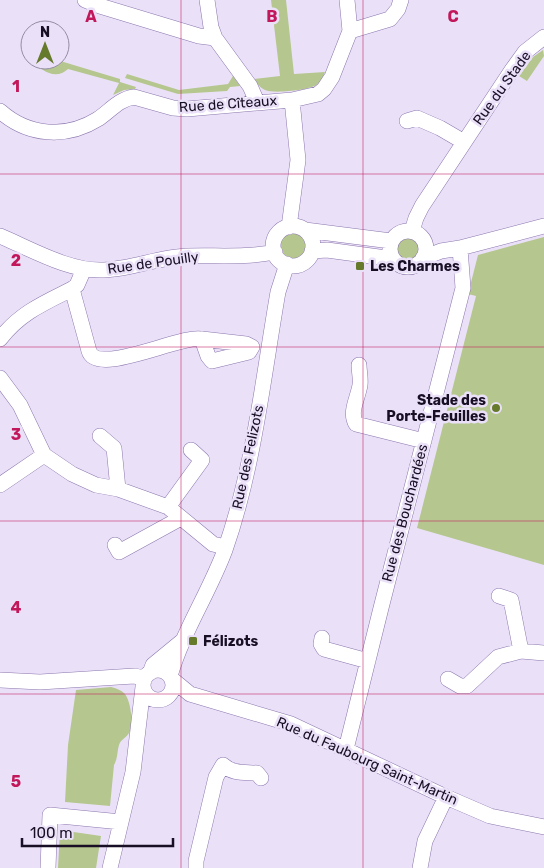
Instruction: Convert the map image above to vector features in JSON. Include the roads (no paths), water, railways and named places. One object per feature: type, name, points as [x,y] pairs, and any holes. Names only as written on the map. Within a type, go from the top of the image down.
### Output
[{"type":"street","points":[[85,0],[199,36],[215,38]]},
{"type":"street","points":[[207,0],[211,27],[215,38],[250,86],[257,102]]},
{"type":"street","points":[[347,0],[350,31],[390,18],[398,9],[401,0]]},
{"type":"street","name":"Rue de Cîteaux","points":[[0,111],[19,124],[32,129],[48,132],[65,132],[82,128],[98,119],[120,101],[134,97],[172,108],[187,109],[292,100],[312,96],[324,89],[332,77],[350,31]]},
{"type":"street","name":"Rue du Stade","points":[[412,231],[422,206],[525,52],[544,37]]},
{"type":"street","points":[[288,227],[298,160],[292,100]]},
{"type":"street","points":[[407,121],[417,118],[440,128],[464,142]]},
{"type":"street","points":[[424,251],[460,248],[544,226]]},
{"type":"street","points":[[305,230],[312,238],[312,251],[304,262],[296,266],[279,260],[275,252],[274,243],[277,235],[288,227],[391,241]]},
{"type":"street","points":[[312,251],[327,250],[386,258],[399,265],[410,267],[420,262],[424,251],[422,237],[412,231],[400,232],[391,241],[390,252],[395,262]]},
{"type":"street","name":"Rue de Pouilly","points":[[0,236],[64,263],[84,269],[105,270],[185,256],[255,256],[275,252]]},
{"type":"street","name":"Rue des Bouchardées","points":[[346,749],[463,288],[460,248]]},
{"type":"street","name":"Rue des Felizots","points":[[138,732],[173,691],[171,678],[182,641],[225,547],[241,498],[278,292],[287,264]]},
{"type":"street","points":[[0,339],[10,325],[26,312],[77,285],[84,269]]},
{"type":"street","points":[[72,289],[89,351],[93,358],[120,359],[188,339],[246,344],[268,350]]},
{"type":"street","points":[[202,339],[208,356],[212,361],[249,352],[252,347]]},
{"type":"street","points":[[359,365],[360,383],[353,413],[353,419],[356,424],[424,441]]},
{"type":"street","points":[[0,378],[20,404],[44,455],[72,474],[96,485],[118,489],[168,507],[213,544],[225,547]]},
{"type":"street","points":[[100,436],[114,448],[118,489]]},
{"type":"street","points":[[168,507],[202,460],[191,450]]},
{"type":"street","points":[[0,485],[44,455]]},
{"type":"street","points":[[115,545],[119,552],[181,518]]},
{"type":"street","points":[[499,596],[511,600],[521,651]]},
{"type":"street","points":[[322,638],[321,644],[324,649],[368,661]]},
{"type":"street","name":"Rue des Felizots","points":[[146,679],[153,665],[182,641]]},
{"type":"street","points":[[448,679],[460,686],[467,686],[498,658],[521,651],[544,653]]},
{"type":"street","points":[[165,699],[151,699],[144,692],[146,679],[157,670],[162,670],[171,678]]},
{"type":"street","points":[[0,680],[40,682],[134,676],[146,679]]},
{"type":"street","name":"Rue du Faubourg Saint-Martin","points":[[171,678],[190,694],[291,724],[490,816],[544,827]]},
{"type":"street","points":[[110,868],[133,772],[146,679]]},
{"type":"street","name":"Rue du Faubourg Saint-Martin","points":[[165,699],[190,694]]},
{"type":"street","points":[[196,868],[196,861],[216,777],[223,765],[229,770],[236,772],[257,773],[261,778]]},
{"type":"street","points":[[420,868],[425,841],[446,797]]},
{"type":"street","points":[[48,868],[50,815],[120,822]]},
{"type":"place","name":"Les Charmes","points":[[360,266]]},
{"type":"place","name":"Stade des Porte-Feuilles","points":[[496,408]]},
{"type":"place","name":"Félizots","points":[[193,641]]}]
